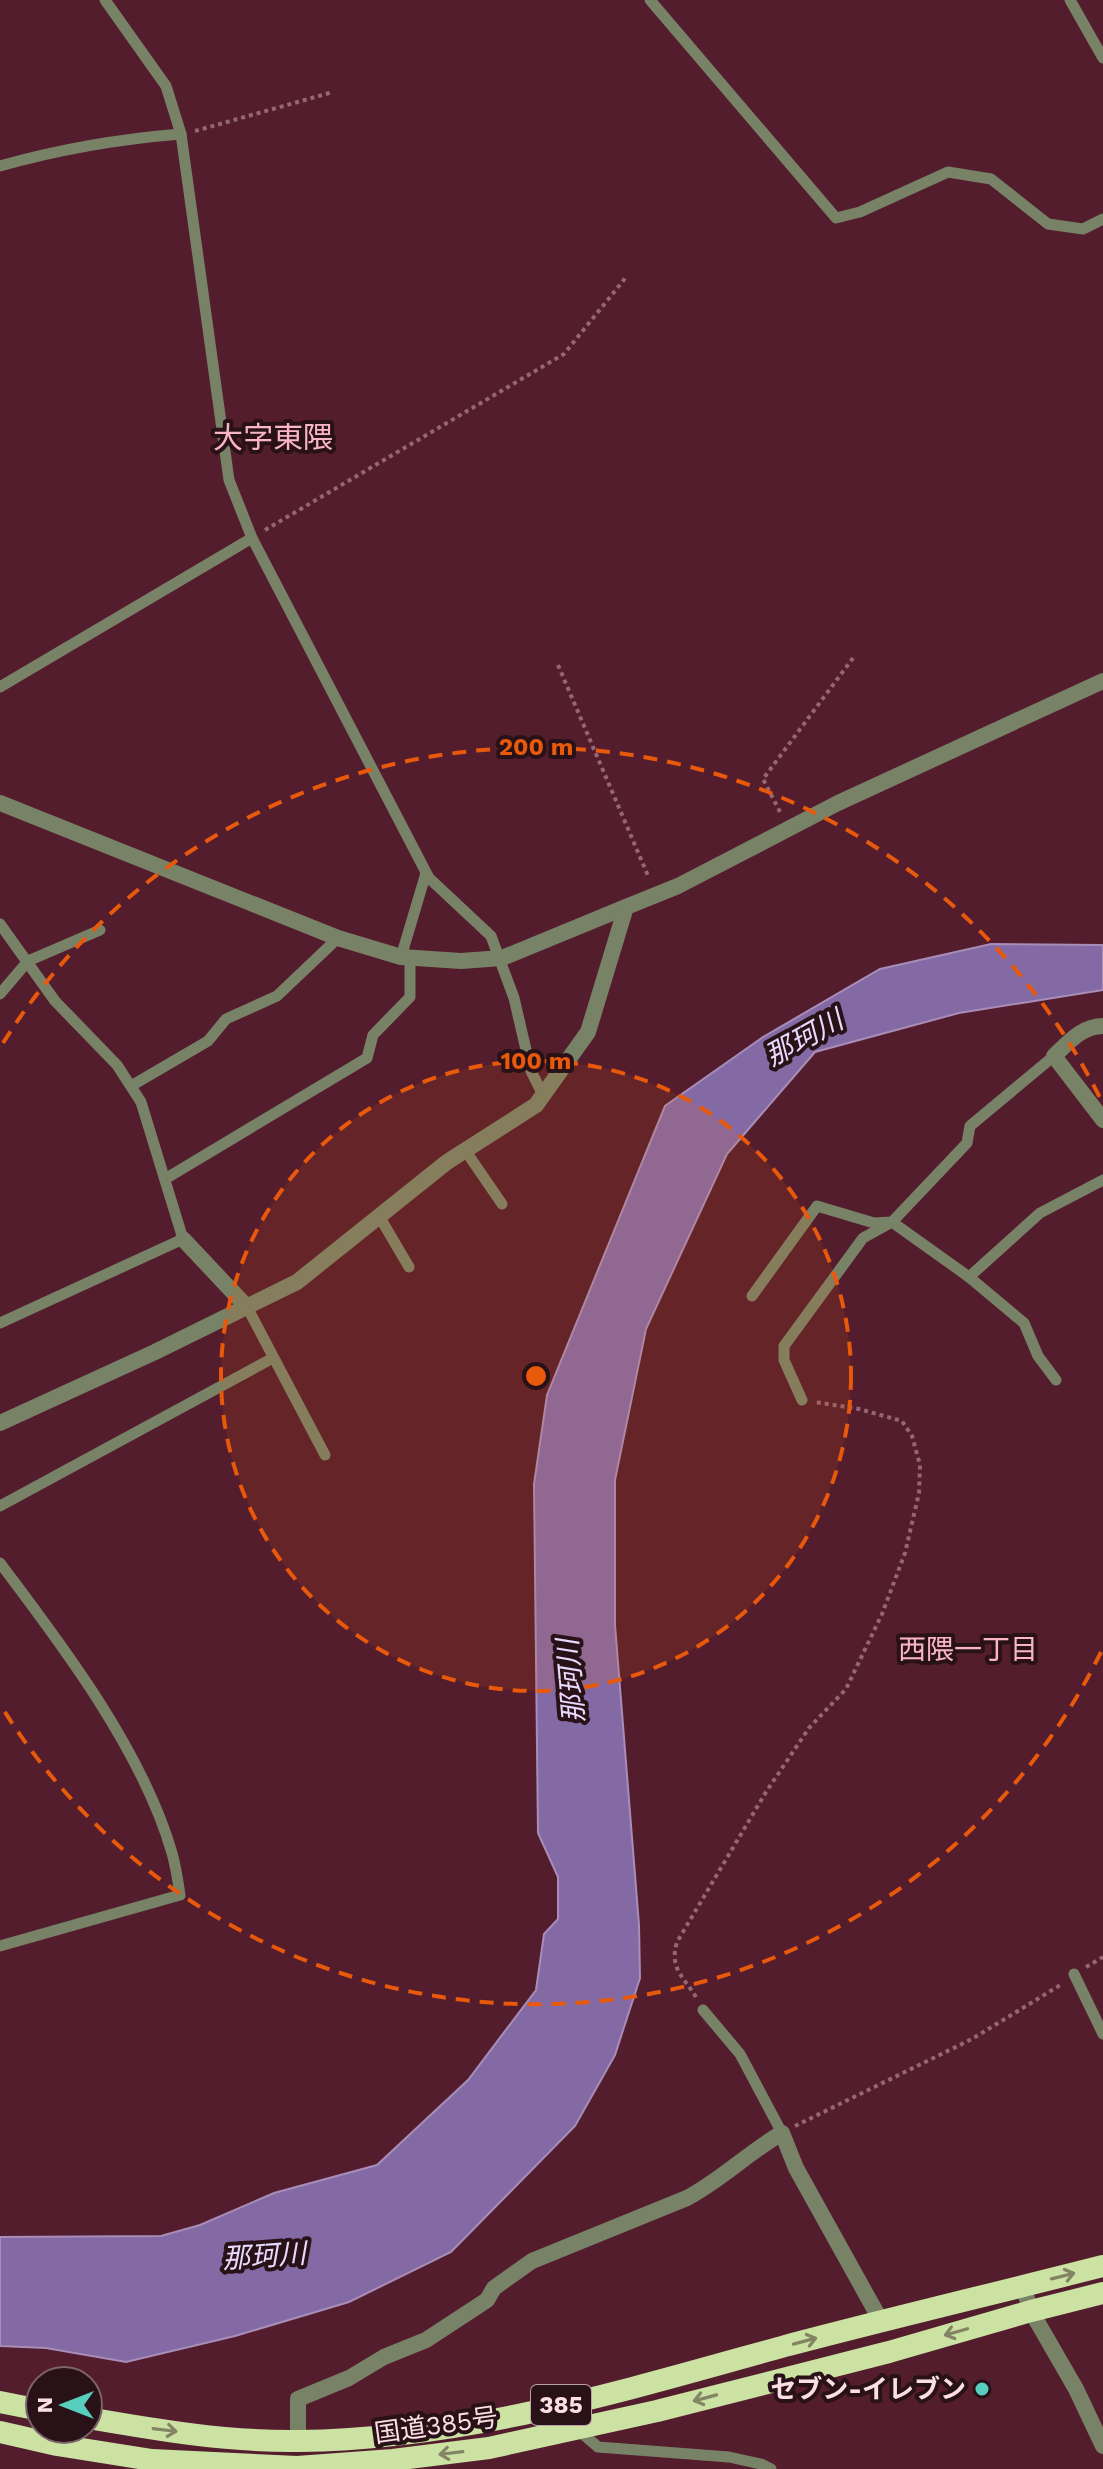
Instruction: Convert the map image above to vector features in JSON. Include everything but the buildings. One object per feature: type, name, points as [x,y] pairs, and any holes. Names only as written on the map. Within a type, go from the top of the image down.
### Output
[{"type":"highway","name":"国道385号","points":[[104,2420],[226,2437],[298,2441],[387,2436],[454,2428],[647,2386],[881,2321],[1103,2266]]},
{"type":"highway","name":"国道385号","points":[[0,2432],[57,2445],[152,2460],[297,2467],[393,2460],[489,2448],[889,2352],[1103,2293]]},
{"type":"highway","points":[[0,2402],[24,2407]]},
{"type":"street","points":[[0,803],[338,938],[406,957],[461,961],[502,958],[656,895],[838,803],[1103,681]]},
{"type":"street","points":[[0,1423],[297,1282],[465,1150],[536,1105],[588,1032],[626,907]]},
{"type":"street","points":[[1103,1026],[1078,1033],[1054,1056],[1103,1120]]},
{"type":"street","points":[[183,1239],[247,1307]]},
{"type":"street","points":[[298,2441],[298,2399],[426,2340],[487,2300],[494,2288],[532,2261],[697,2193],[754,2149],[782,2133],[796,2168],[828,2229],[881,2321]]},
{"type":"street","points":[[1023,2287],[1031,2311],[1076,2389],[1103,2446]]},
{"type":"lane","points":[[105,0],[166,86],[181,134],[229,480],[252,538],[426,873],[491,936],[502,958],[531,1071],[543,1095]]},
{"type":"lane","points":[[650,0],[836,218],[860,212],[948,172],[991,179],[1048,224],[1083,229],[1103,219]]},
{"type":"lane","points":[[1070,0],[1103,58]]},
{"type":"lane","points":[[0,166],[46,153],[122,139],[181,134]]},
{"type":"lane","points":[[0,687],[252,538]]},
{"type":"lane","points":[[165,1179],[367,1058],[373,1035],[410,997],[406,957],[426,873]]},
{"type":"lane","points":[[0,924],[55,1001],[117,1065],[141,1102],[183,1239],[0,1323]]},
{"type":"lane","points":[[0,994],[28,961],[100,930]]},
{"type":"lane","points":[[131,1086],[208,1041],[226,1019],[277,996],[338,938]]},
{"type":"lane","points":[[802,1400],[784,1360],[784,1346],[863,1238],[892,1222],[967,1143],[970,1126],[1054,1056]]},
{"type":"lane","points":[[465,1150],[502,1204]]},
{"type":"lane","points":[[969,1277],[1040,1213],[1103,1180]]},
{"type":"lane","points":[[752,1296],[817,1206],[874,1223],[892,1222],[969,1277],[1024,1323],[1038,1356],[1056,1380]]},
{"type":"lane","points":[[379,1216],[409,1267]]},
{"type":"lane","points":[[247,1307],[325,1455]]},
{"type":"lane","points":[[0,1506],[273,1358]]},
{"type":"lane","points":[[0,1563],[90,1688],[145,1783],[172,1853],[180,1895],[0,1946]]},
{"type":"lane","points":[[1074,1974],[1103,2034]]},
{"type":"lane","points":[[703,2010],[740,2054],[782,2133]]},
{"type":"lane","points":[[577,2428],[598,2447],[729,2457],[771,2469]]},
{"type":"path","points":[[181,134],[333,92]]},
{"type":"path","points":[[252,538],[564,354],[627,276]]},
{"type":"path","points":[[789,828],[763,779],[853,658]]},
{"type":"path","points":[[558,665],[656,895]]},
{"type":"path","points":[[703,2010],[675,1966],[673,1955],[677,1942],[766,1792],[809,1728],[846,1689],[905,1553],[919,1493],[920,1465],[912,1436],[902,1421],[859,1409],[802,1400]]},
{"type":"path","points":[[782,2133],[972,2039],[1030,2006],[1103,1957]]},
{"type":"water","name":"那珂川","points":[[991,944],[1103,945],[1103,990],[959,1013],[815,1052],[727,1154],[646,1329],[615,1480],[615,1625],[639,1925],[640,1978],[615,2055],[575,2126],[451,2252],[349,2302],[235,2336],[126,2362],[46,2348],[0,2346],[0,2237],[161,2236],[200,2225],[274,2193],[377,2165],[468,2080],[536,1990],[544,1934],[558,1919],[558,1877],[538,1833],[534,1484],[547,1395],[665,1106],[763,1037],[880,969]]},
{"type":"place","name":"セブン-イレブン","points":[[982,2389]]},
{"type":"district","name":"大字東隈","points":[[273,437]]},
{"type":"district","name":"西隈一丁目","points":[[968,1649]]}]
